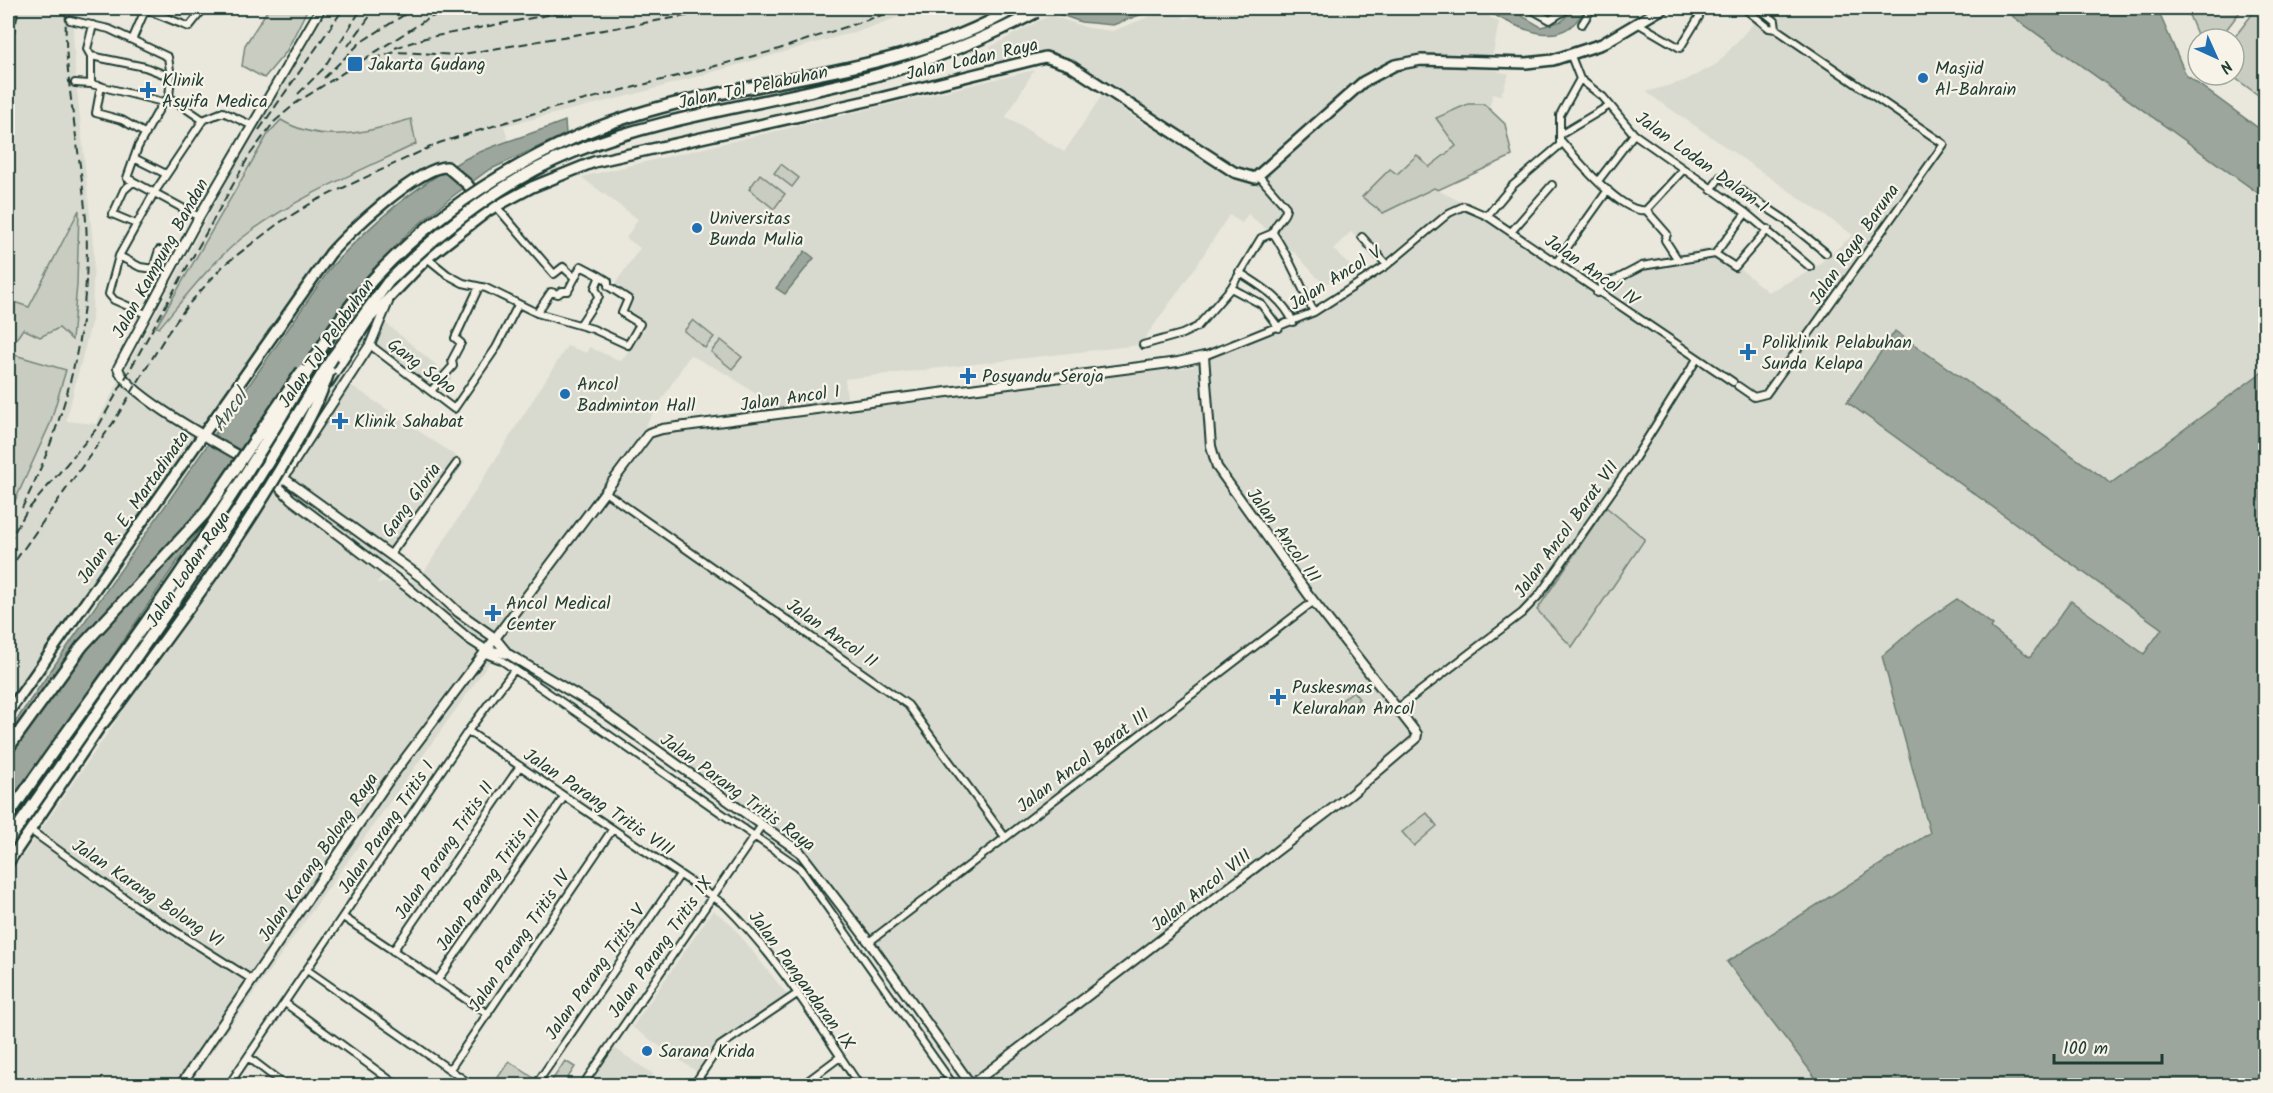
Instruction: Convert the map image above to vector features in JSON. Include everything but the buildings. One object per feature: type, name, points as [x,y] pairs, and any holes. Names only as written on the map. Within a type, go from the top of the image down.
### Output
[{"type":"highway","name":"Jalan Tol Pelabuhan","points":[[8,816],[191,558],[326,341],[372,282],[429,227],[491,181],[537,156],[622,119],[699,100],[866,65],[921,49],[1015,8]]},
{"type":"highway","name":"Jalan Tol Pelabuhan","points":[[8,841],[235,515],[333,357],[374,299],[422,248],[479,204],[549,163],[600,142],[661,123],[851,82],[911,65],[1000,31],[1042,8]]},
{"type":"highway","points":[[1259,176],[1357,87],[1395,65],[1421,60],[1526,63],[1571,56],[1602,44],[1663,8]]},
{"type":"highway","name":"Jalan Lodan Raya","points":[[8,862],[102,724],[359,332],[392,293],[427,258],[489,207],[594,162],[880,98],[1045,57],[1069,65],[1234,172],[1251,179],[1259,176]]},
{"type":"highway","name":"Jalan R. E. Martadinata","points":[[8,713],[207,436],[331,253],[349,233],[402,190],[432,170],[447,167],[489,207]]},
{"type":"highway","points":[[8,748],[42,697],[96,628],[205,513],[236,470],[290,385],[326,341]]},
{"type":"highway","points":[[102,724],[209,580],[262,500],[312,409],[326,380],[333,357]]},
{"type":"street","points":[[133,38],[146,8],[189,27],[204,8]]},
{"type":"street","name":"Jalan Kampung Bandan","points":[[268,472],[144,397],[120,376],[120,361],[168,271],[321,8]]},
{"type":"street","points":[[1529,8],[1550,20],[1569,8]]},
{"type":"street","points":[[1582,24],[1592,8]]},
{"type":"street","points":[[1744,8],[1769,28],[1776,29],[1775,21],[1759,8]]},
{"type":"street","points":[[1638,24],[1680,48],[1700,17]]},
{"type":"street","points":[[70,20],[133,38],[169,58],[171,77],[166,100],[146,134],[127,177],[199,217]]},
{"type":"street","points":[[91,84],[91,56],[87,49],[93,25]]},
{"type":"street","name":"Jalan Raya Baruna","points":[[1697,359],[1754,397],[1766,394],[1944,144],[1776,29]]},
{"type":"street","points":[[91,56],[145,67],[171,77]]},
{"type":"street","points":[[1571,56],[1580,79],[1560,115],[1560,135],[1562,142],[1598,181],[1635,210],[1646,210],[1683,170]]},
{"type":"street","name":"Jalan Lodan Dalam I","points":[[1580,79],[1610,105],[1634,134],[1768,229],[1810,267]]},
{"type":"street","points":[[75,84],[91,84],[166,100],[203,120]]},
{"type":"street","points":[[100,86],[96,113],[122,120],[146,134]]},
{"type":"street","points":[[1560,135],[1610,105]]},
{"type":"street","points":[[146,314],[114,300],[109,294],[119,256],[136,224],[166,174],[203,120],[223,112],[251,126]]},
{"type":"street","points":[[1598,181],[1634,134]]},
{"type":"street","points":[[1487,216],[1512,186],[1562,142]]},
{"type":"street","points":[[134,158],[166,174]]},
{"type":"street","points":[[1259,176],[1286,207],[1286,213],[1274,228],[1273,233]]},
{"type":"street","points":[[1711,190],[1720,177],[1784,219],[1826,253]]},
{"type":"street","points":[[133,182],[124,190],[111,214],[136,224]]},
{"type":"street","points":[[1511,232],[1552,185]]},
{"type":"street","points":[[1556,263],[1608,190]]},
{"type":"street","points":[[489,207],[554,274],[564,268],[575,278]]},
{"type":"street","name":"Jalan Ancol IV","points":[[1469,207],[1487,216],[1697,359]]},
{"type":"street","name":"Jalan Ancol V","points":[[1204,356],[1279,328],[1314,312],[1387,265],[1454,209],[1469,207]]},
{"type":"street","points":[[1646,210],[1667,234],[1665,240],[1678,260]]},
{"type":"street","points":[[1715,254],[1746,213]]},
{"type":"street","points":[[1597,292],[1605,282],[1617,279],[1633,269],[1678,260],[1715,254],[1735,267],[1768,229]]},
{"type":"street","points":[[1143,345],[1182,334],[1197,327],[1231,288],[1261,238],[1273,233]]},
{"type":"street","points":[[1273,233],[1291,259],[1294,275],[1314,312]]},
{"type":"street","points":[[1362,237],[1387,265]]},
{"type":"street","points":[[153,269],[159,250]]},
{"type":"street","points":[[119,256],[140,267],[168,271]]},
{"type":"street","points":[[427,258],[447,275],[537,314],[580,325],[627,345],[640,327],[622,312],[628,299],[608,286],[608,281],[581,266],[567,292],[561,291],[558,294],[551,292],[537,314]]},
{"type":"street","points":[[1239,272],[1276,298],[1287,309],[1293,322]]},
{"type":"street","points":[[580,325],[599,296],[595,288],[600,276]]},
{"type":"street","points":[[431,392],[453,366],[452,360],[461,343],[455,338],[457,329],[478,287]]},
{"type":"street","points":[[1231,288],[1261,304],[1279,328]]},
{"type":"street","name":"Jalan Lodan Raya","points":[[278,486],[370,345],[392,293]]},
{"type":"street","name":"Gang Soho","points":[[370,345],[431,392],[456,408],[496,348],[518,305]]},
{"type":"street","name":"Jalan Ancol I","points":[[484,652],[644,438],[655,430],[1178,362],[1204,356]]},
{"type":"street","name":"Jalan Ancol III","points":[[1204,356],[1211,446],[1217,467],[1314,601],[1398,708]]},
{"type":"street","name":"Jalan Ancol Barat VII","points":[[1398,708],[1522,614],[1540,594],[1632,463],[1697,359]]},
{"type":"street","name":"Gang Gloria","points":[[390,555],[457,463]]},
{"type":"street","name":"Jalan Parang Tritis Raya","points":[[268,472],[284,477],[422,578],[478,628],[495,638],[508,654],[595,706],[806,858],[971,1085]]},
{"type":"street","name":"Jalan Parang Tritis Raya","points":[[268,472],[278,486],[484,652],[508,654]]},
{"type":"street","name":"Jalan Ancol II","points":[[605,492],[908,705],[1005,837]]},
{"type":"street","name":"Jalan Ancol Barat III","points":[[868,942],[1314,601]]},
{"type":"street","points":[[469,639],[478,628]]},
{"type":"street","points":[[484,652],[501,660],[799,867],[954,1086]]},
{"type":"street","name":"Jalan Karang Bolong Raya","points":[[180,1086],[389,780],[484,652]]},
{"type":"street","name":"Jalan Parang Tritis I","points":[[228,1086],[468,731],[514,670]]},
{"type":"street","name":"Jalan Ancol VIII","points":[[971,1085],[1101,987],[1413,743],[1417,734],[1398,708]]},
{"type":"street","name":"Jalan Parang Tritis VIII","points":[[468,731],[680,876],[714,896]]},
{"type":"street","name":"Jalan Parang Tritis II","points":[[393,951],[520,766]]},
{"type":"street","name":"Jalan Parang Tritis III","points":[[437,981],[564,797]]},
{"type":"street","name":"Jalan Parang Tritis IX","points":[[582,1086],[762,825]]},
{"type":"street","name":"Jalan Karang Bolong VI","points":[[30,830],[140,909],[251,979]]},
{"type":"street","name":"Jalan Parang Tritis IV","points":[[450,1069],[612,830]]},
{"type":"street","name":"Jalan Parang Tritis V","points":[[535,1086],[680,876]]},
{"type":"street","name":"Jalan Pangandaran IX","points":[[714,896],[744,923],[797,994],[860,1086]]},
{"type":"street","points":[[343,917],[488,1014]]},
{"type":"street","points":[[307,970],[473,1086]]},
{"type":"street","points":[[693,1086],[720,1046],[797,994]]},
{"type":"street","points":[[285,1003],[398,1086]]},
{"type":"street","points":[[801,1086],[840,1057]]},
{"type":"street","points":[[248,1058],[286,1086]]},
{"type":"shaded area","points":[[8,8],[72,8],[75,69],[94,253],[92,320],[66,421],[96,424],[255,129],[329,8],[924,8],[868,28],[636,94],[504,126],[509,142],[459,162],[439,160],[364,211],[334,239],[8,702]]},
{"type":"shaded area","points":[[269,8],[308,8],[286,52],[264,78],[242,66],[245,45]]},
{"type":"shaded area","points":[[1042,8],[1158,8],[1113,25],[1081,22]]},
{"type":"shaded area","points":[[1172,8],[1179,8],[1185,19],[1212,8],[1474,8],[1499,22],[1490,69],[1509,74],[1501,95],[1493,94],[1489,108],[1484,104],[1436,117],[1456,145],[1383,213],[1434,188],[1469,206],[1600,296],[1637,261],[1714,247],[1768,292],[1812,270],[1853,235],[1646,92],[1684,81],[1717,64],[1765,10],[1778,20],[1788,8],[2001,8],[2265,198],[2265,370],[2111,483],[1895,331],[1848,401],[2163,628],[2144,655],[2031,657],[1957,599],[1917,626],[1883,656],[1930,833],[1727,962],[1821,1085],[964,1085],[935,1047],[808,852],[502,645],[188,1085],[8,1086],[8,877],[268,501],[339,377],[465,462],[377,583],[419,580],[567,346],[587,353],[589,347],[621,361],[645,328],[624,314],[632,300],[612,288],[640,248],[626,238],[638,219],[581,177],[1034,70],[1006,117],[1064,152],[1102,95],[1151,129],[1109,85],[1057,53],[997,63],[990,47],[1050,15],[1089,28],[1112,31]],"holes":[[[1248,214],[1297,255],[1324,285],[1353,268],[1333,249],[1351,232],[1382,265],[1337,302],[1192,367],[849,407],[645,426],[690,355],[730,376],[757,395],[760,410],[847,398],[845,379],[1140,345],[1197,265],[1229,215],[1242,223]]]},
{"type":"shaded area","points":[[1481,8],[1509,8],[1541,27],[1562,21],[1574,8],[1585,8],[1575,22],[1564,31],[1551,34],[1522,28]]},
{"type":"shaded area","points":[[2001,8],[2157,8],[2186,75],[2186,87],[2202,87],[2265,133],[2265,198]]},
{"type":"shaded area","points":[[2186,8],[2243,8],[2228,27],[2194,27]]},
{"type":"shaded area","points":[[2257,8],[2265,8],[2265,100],[2246,86],[2246,27],[2242,27]]},
{"type":"shaded area","points":[[1468,104],[1484,104],[1505,124],[1512,156],[1438,190],[1434,188],[1383,213],[1362,197],[1390,169],[1397,174],[1417,155],[1429,167],[1456,146],[1436,118]]},
{"type":"shaded area","points":[[411,119],[416,144],[310,195],[250,232],[213,265],[159,328],[156,327],[268,134],[281,120],[297,128],[313,132],[345,134],[362,132]]},
{"type":"shaded area","points":[[565,121],[566,134],[487,171],[453,196],[408,233],[350,297],[243,465],[8,810],[8,732],[331,267],[389,212],[420,187],[454,165],[480,152]]},
{"type":"shaded area","points":[[781,164],[799,178],[792,187],[774,173]]},
{"type":"shaded area","points":[[760,174],[785,194],[774,209],[749,189]]},
{"type":"shaded area","points":[[79,210],[77,285],[72,340],[59,328],[40,337],[23,329],[8,351],[8,300],[29,307]]},
{"type":"shaded area","points":[[805,251],[814,258],[785,294],[776,288]]},
{"type":"shaded area","points":[[376,315],[452,378],[434,400],[358,342]]},
{"type":"shaded area","points":[[693,320],[714,337],[705,348],[684,331]]},
{"type":"shaded area","points":[[1895,331],[2111,483],[2265,370],[2265,1085],[1821,1085],[1727,962],[1930,833],[1882,656],[1917,626],[1957,599],[1993,625],[1991,628],[2030,657],[2071,601],[2144,654],[2162,629],[1847,402]]},
{"type":"shaded area","points":[[721,340],[742,357],[732,369],[711,352]]},
{"type":"shaded area","points":[[8,353],[66,370],[50,424],[8,516]]},
{"type":"shaded area","points":[[1606,507],[1645,539],[1572,647],[1537,610]]},
{"type":"shaded area","points":[[1353,691],[1359,699],[1347,709],[1341,701]]},
{"type":"shaded area","points":[[1427,813],[1437,826],[1414,846],[1402,832]]},
{"type":"shaded area","points":[[713,910],[730,923],[789,997],[713,1051],[697,1072],[632,1027]]},
{"type":"shaded area","points":[[613,1047],[653,1074],[646,1084],[648,1085],[588,1085]]},
{"type":"shaded area","points":[[509,1061],[538,1081],[534,1085],[492,1086]]},
{"type":"shaded area","points":[[565,1061],[575,1067],[563,1085],[549,1085]]},
{"type":"railway","points":[[8,62],[19,8]]},
{"type":"railway","points":[[22,508],[52,440],[64,405],[80,333],[85,296],[86,221],[67,61],[66,8]]},
{"type":"railway","points":[[259,130],[344,8]]},
{"type":"railway","points":[[298,94],[323,69],[362,8]]},
{"type":"railway","points":[[348,46],[376,8]]},
{"type":"railway","points":[[324,78],[361,42],[415,8]]},
{"type":"railway","points":[[8,543],[26,512],[98,427],[249,156],[274,122],[296,103],[427,19],[453,8]]},
{"type":"railway","points":[[444,15],[473,8]]},
{"type":"railway","points":[[395,48],[425,38],[585,8]]},
{"type":"railway","points":[[373,59],[395,52],[458,55],[731,8]]},
{"type":"railway","points":[[8,571],[113,423],[167,334],[187,306],[224,265],[279,223],[315,201],[439,143],[535,113],[773,51],[903,8]]},
{"type":"place","name":"Jakarta Gudang","points":[[355,64]]},
{"type":"place","name":"Masjid Al-Bahrain","points":[[1923,78]]},
{"type":"place","name":"Klinik Asyifa Medica","points":[[148,90]]},
{"type":"place","name":"Universitas Bunda Mulia","points":[[697,228]]},
{"type":"place","name":"Poliklinik Pelabuhan Sunda Kelapa","points":[[1748,352]]},
{"type":"place","name":"Posyandu Seroja","points":[[968,376]]},
{"type":"place","name":"Ancol Badminton Hall","points":[[565,394]]},
{"type":"place","name":"Klinik Sahabat","points":[[340,421]]},
{"type":"place","name":"Ancol Medical Center","points":[[493,613]]},
{"type":"place","name":"Puskesmas Kelurahan Ancol","points":[[1278,697]]},
{"type":"place","name":"Sarana Krida","points":[[647,1051]]},
{"type":"water label","name":"Ancol","points":[[229,410]]}]
